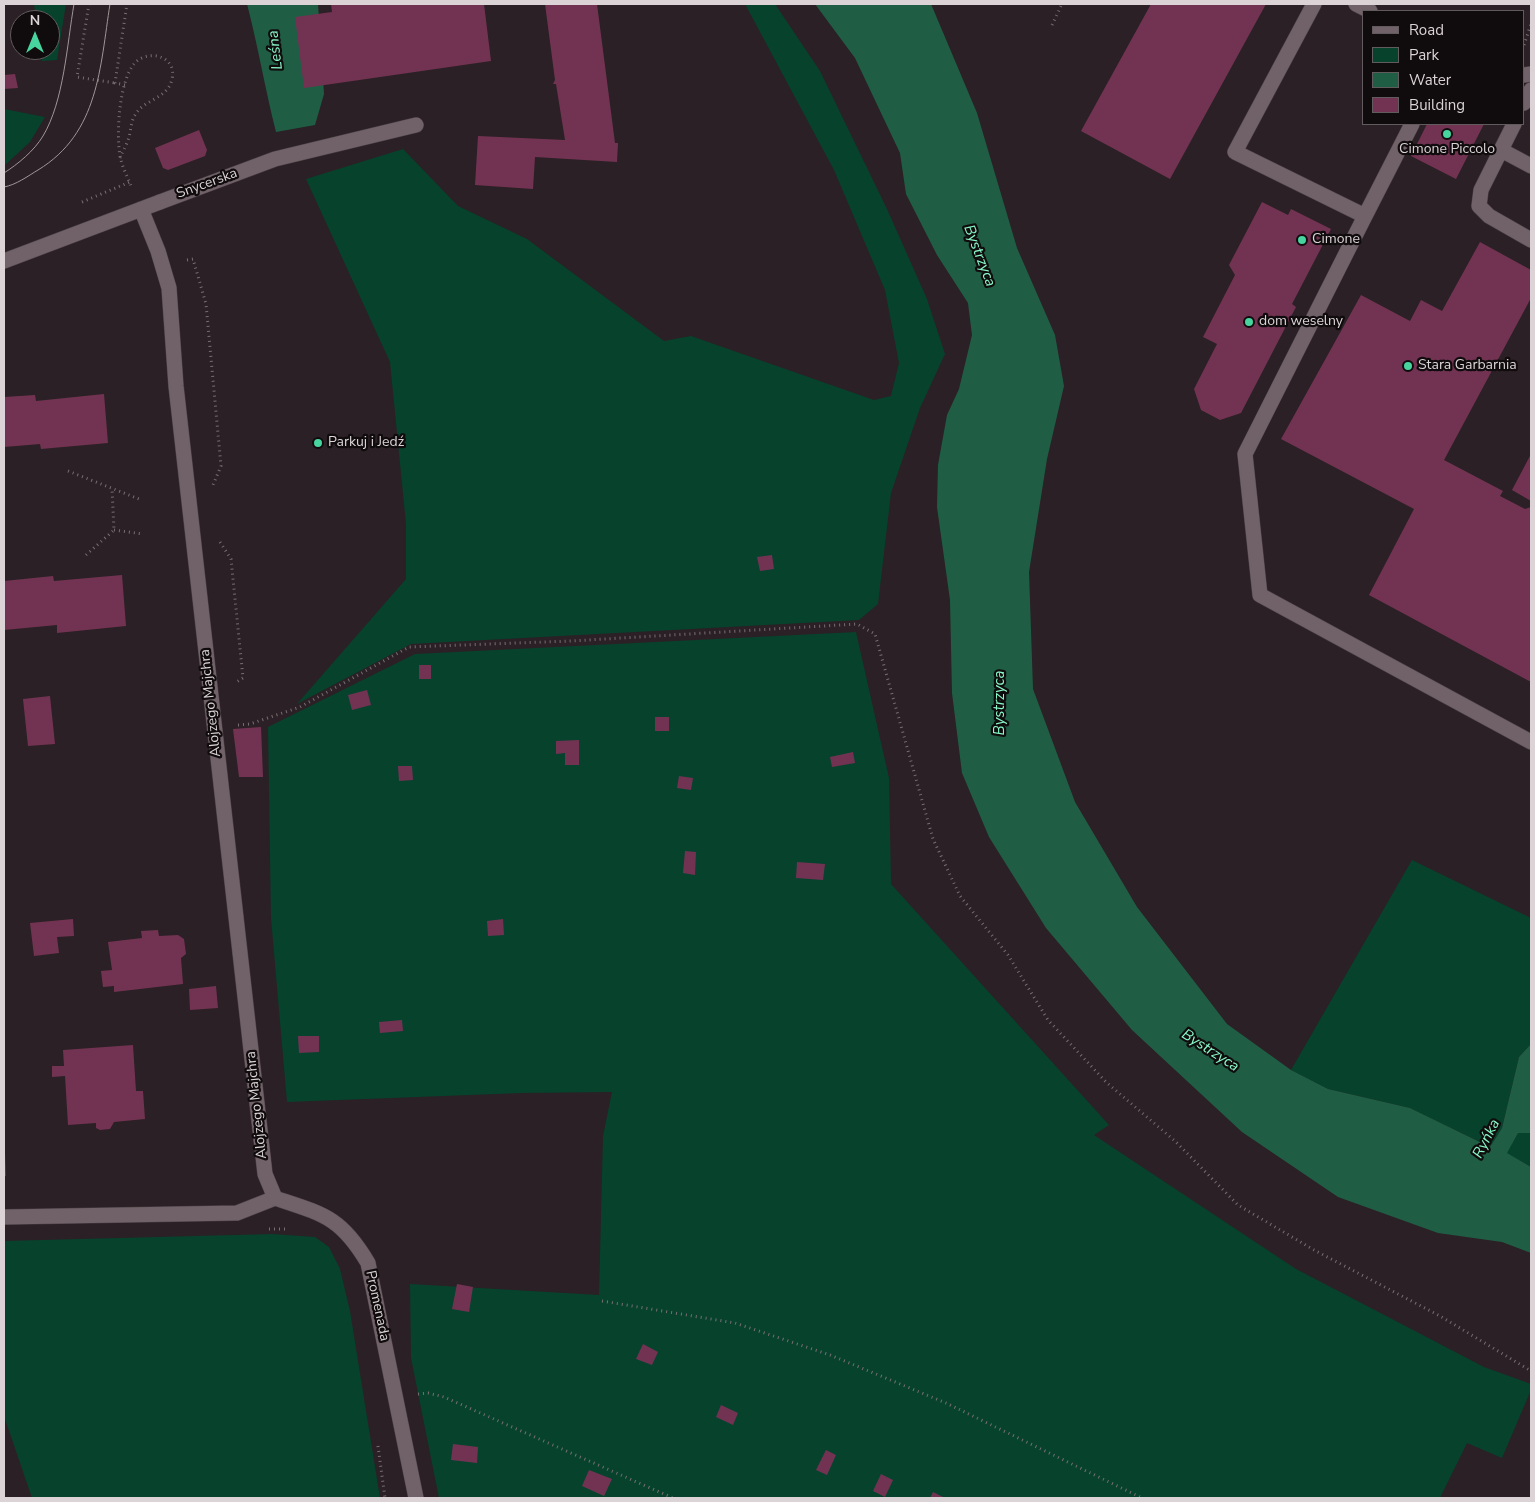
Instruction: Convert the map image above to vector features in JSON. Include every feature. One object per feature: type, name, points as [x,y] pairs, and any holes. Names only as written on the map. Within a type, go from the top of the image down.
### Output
[{"type":"street","points":[[1314,4],[1235,152],[1365,216]]},
{"type":"street","points":[[1356,4],[1368,10]]},
{"type":"street","points":[[1525,101],[1531,90]]},
{"type":"street","name":"Snycerska","points":[[4,261],[275,159],[416,125]]},
{"type":"street","points":[[1411,125],[1246,454],[1260,595],[1531,742]]},
{"type":"street","points":[[1514,125],[1481,190],[1480,206],[1489,216],[1531,240]]},
{"type":"street","points":[[1501,150],[1531,166]]},
{"type":"street","name":"Alojzego Majchra","points":[[141,209],[158,251],[169,288],[176,386],[264,1174],[275,1198]]},
{"type":"street","points":[[4,1217],[237,1213],[275,1198]]},
{"type":"street","name":"Promenada","points":[[275,1198],[325,1215],[355,1240],[368,1263],[416,1498]]},
{"type":"path","points":[[88,4],[77,76],[125,85]]},
{"type":"path","points":[[115,83],[127,4]]},
{"type":"path","points":[[1052,26],[1062,4]]},
{"type":"path","points":[[1525,42],[1531,24]]},
{"type":"path","points":[[120,158],[128,142],[135,115],[147,103],[170,88],[173,78],[172,70],[166,59],[152,54],[146,55],[131,68],[125,85],[118,133],[120,158],[141,209]]},
{"type":"path","points":[[205,298],[221,466],[211,490]]},
{"type":"path","points":[[68,471],[139,499]]},
{"type":"path","points":[[112,488],[114,530]]},
{"type":"path","points":[[86,555],[114,530],[143,534]]},
{"type":"path","points":[[210,692],[225,690],[242,678],[231,559],[215,535]]},
{"type":"path","points":[[214,727],[250,724],[300,707],[409,647],[571,641],[857,624],[875,634],[933,839],[960,896],[1008,954],[1048,1020],[1106,1082],[1175,1141],[1238,1205],[1314,1250],[1440,1316],[1531,1371]]},
{"type":"path","points":[[266,1229],[295,1230]]},
{"type":"path","points":[[602,1300],[735,1323],[830,1356],[946,1403],[1142,1498]]},
{"type":"path","points":[[396,1397],[428,1393],[444,1397],[673,1498]]},
{"type":"path","points":[[377,1440],[384,1498]]},
{"type":"green space","points":[[34,4],[66,4],[60,41],[60,10],[35,10]]},
{"type":"green space","points":[[745,4],[775,4],[820,71],[887,209],[927,299],[945,354],[920,408],[891,493],[878,604],[859,620],[411,644],[297,704],[406,579],[406,524],[390,362],[306,179],[403,149],[458,206],[527,239],[664,341],[691,336],[874,400],[891,396],[899,363],[885,290],[834,170]]},
{"type":"green space","points":[[4,109],[45,117],[30,142],[4,166]]},
{"type":"green space","points":[[856,632],[889,778],[891,884],[1109,1125],[1094,1135],[1296,1269],[1484,1367],[1531,1384],[1531,1390],[1502,1458],[1467,1443],[1440,1498],[439,1498],[411,1358],[410,1284],[599,1295],[603,1136],[612,1092],[522,1093],[287,1102],[271,918],[268,727],[415,654]]},
{"type":"green space","points":[[1412,860],[1531,918],[1531,1044],[1519,1057],[1502,1128],[1490,1147],[1410,1108],[1328,1089],[1291,1070]]},
{"type":"green space","points":[[1518,1133],[1531,1133],[1531,1167],[1506,1153]]},
{"type":"green space","points":[[272,1234],[315,1237],[329,1247],[340,1269],[350,1311],[380,1498],[32,1498],[4,1416],[4,1241]]},
{"type":"water","name":"Leśna","points":[[247,4],[318,4],[324,94],[315,125],[276,132]]},
{"type":"water","name":"Bystrzyca","points":[[815,4],[931,4],[977,113],[1017,248],[1055,335],[1064,386],[1047,459],[1029,572],[1033,689],[1075,802],[1137,907],[1227,1024],[1291,1070],[1328,1089],[1410,1108],[1490,1147],[1502,1128],[1519,1057],[1531,1044],[1531,1133],[1518,1133],[1507,1153],[1531,1167],[1531,1253],[1502,1242],[1438,1233],[1338,1197],[1242,1132],[1132,1030],[1046,928],[989,837],[962,773],[952,693],[950,600],[937,507],[938,465],[947,415],[959,389],[972,335],[968,303],[937,255],[906,194],[900,153],[855,58]]},
{"type":"building","points":[[331,4],[484,4],[491,61],[304,88],[295,17],[332,12]]},
{"type":"building","points":[[545,4],[597,4],[615,143],[618,143],[617,162],[535,157],[533,189],[475,185],[478,136],[565,140],[556,84],[553,84],[555,80]]},
{"type":"building","points":[[1151,4],[1266,4],[1170,179],[1081,131]]},
{"type":"building","points":[[15,74],[18,88],[4,89],[4,75]]},
{"type":"building","points":[[1426,125],[1483,125],[1456,179],[1411,156]]},
{"type":"building","points":[[199,130],[207,150],[205,156],[168,170],[163,168],[155,148]]},
{"type":"building","name":"dom weselny","points":[[1262,202],[1288,215],[1291,209],[1331,229],[1292,304],[1296,307],[1241,413],[1220,420],[1201,410],[1194,389],[1217,344],[1203,337],[1235,275],[1229,265]]},
{"type":"building","points":[[1480,242],[1531,270],[1531,298],[1444,460],[1503,491],[1500,496],[1525,509],[1531,507],[1531,682],[1369,595],[1414,509],[1281,439],[1361,295],[1410,321],[1421,300],[1442,311]]},
{"type":"building","points":[[104,394],[108,443],[41,449],[40,444],[4,447],[4,397],[35,395],[36,401]]},
{"type":"building","points":[[1531,454],[1531,501],[1512,490]]},
{"type":"building","points":[[772,555],[774,569],[760,571],[757,557]]},
{"type":"building","points":[[122,575],[126,626],[57,633],[57,625],[4,630],[4,581],[53,576],[54,581]]},
{"type":"building","points":[[419,665],[431,665],[431,679],[419,679]]},
{"type":"building","points":[[367,690],[371,705],[352,710],[348,695]]},
{"type":"building","points":[[50,696],[55,744],[28,746],[23,699]]},
{"type":"building","points":[[655,717],[669,717],[669,731],[655,731]]},
{"type":"building","points":[[261,727],[263,777],[239,777],[233,729]]},
{"type":"building","points":[[579,740],[579,765],[565,765],[565,753],[556,754],[556,741]]},
{"type":"building","points":[[853,752],[855,763],[832,767],[830,757]]},
{"type":"building","points":[[398,766],[412,766],[413,780],[399,781]]},
{"type":"building","points":[[679,776],[693,778],[691,790],[677,788]]},
{"type":"building","points":[[685,851],[696,852],[695,875],[683,873]]},
{"type":"building","points":[[797,862],[825,864],[823,880],[796,878]]},
{"type":"building","points":[[73,919],[74,936],[57,937],[59,953],[34,956],[30,923]]},
{"type":"building","points":[[503,919],[504,935],[488,936],[487,921]]},
{"type":"building","points":[[158,930],[159,936],[178,935],[184,939],[186,954],[181,958],[183,984],[114,992],[114,986],[103,987],[101,971],[112,970],[108,942],[142,938],[141,931]]},
{"type":"building","points":[[216,986],[218,1008],[190,1010],[189,989]]},
{"type":"building","points":[[402,1020],[403,1031],[380,1033],[379,1022]]},
{"type":"building","points":[[298,1036],[319,1036],[319,1052],[299,1053]]},
{"type":"building","points":[[133,1045],[136,1091],[143,1091],[145,1119],[114,1122],[110,1129],[100,1130],[96,1128],[96,1123],[68,1125],[65,1076],[52,1077],[52,1066],[64,1066],[63,1050]]},
{"type":"building","points":[[5,1153],[6,1176],[4,1176]]},
{"type":"building","points":[[457,1284],[473,1287],[469,1312],[452,1309]]},
{"type":"building","points":[[643,1344],[658,1352],[652,1365],[636,1359]]},
{"type":"building","points":[[721,1405],[738,1413],[733,1425],[716,1417]]},
{"type":"building","points":[[453,1444],[478,1447],[477,1463],[451,1460]]},
{"type":"building","points":[[826,1450],[836,1455],[827,1475],[816,1470]]},
{"type":"building","points":[[589,1470],[612,1479],[604,1496],[582,1486]]},
{"type":"building","points":[[881,1474],[893,1480],[885,1497],[873,1491]]},
{"type":"building","points":[[933,1492],[941,1496],[946,1498],[930,1498]]},
{"type":"tram line","points":[[4,173],[35,147],[50,122],[64,72],[74,4]]},
{"type":"tram line","points":[[4,187],[38,170],[58,155],[74,137],[85,118],[93,97],[99,74],[110,4]]},
{"type":"place","name":"Cimone Piccolo","points":[[1447,134]]},
{"type":"place","name":"Cimone","points":[[1302,240]]},
{"type":"place","name":"dom weselny","points":[[1249,322]]},
{"type":"place","name":"Stara Garbarnia","points":[[1408,366]]},
{"type":"place","name":"Parkuj i Jedź","points":[[318,443]]},
{"type":"water label","name":"Ryńka","points":[[1487,1139]]}]
